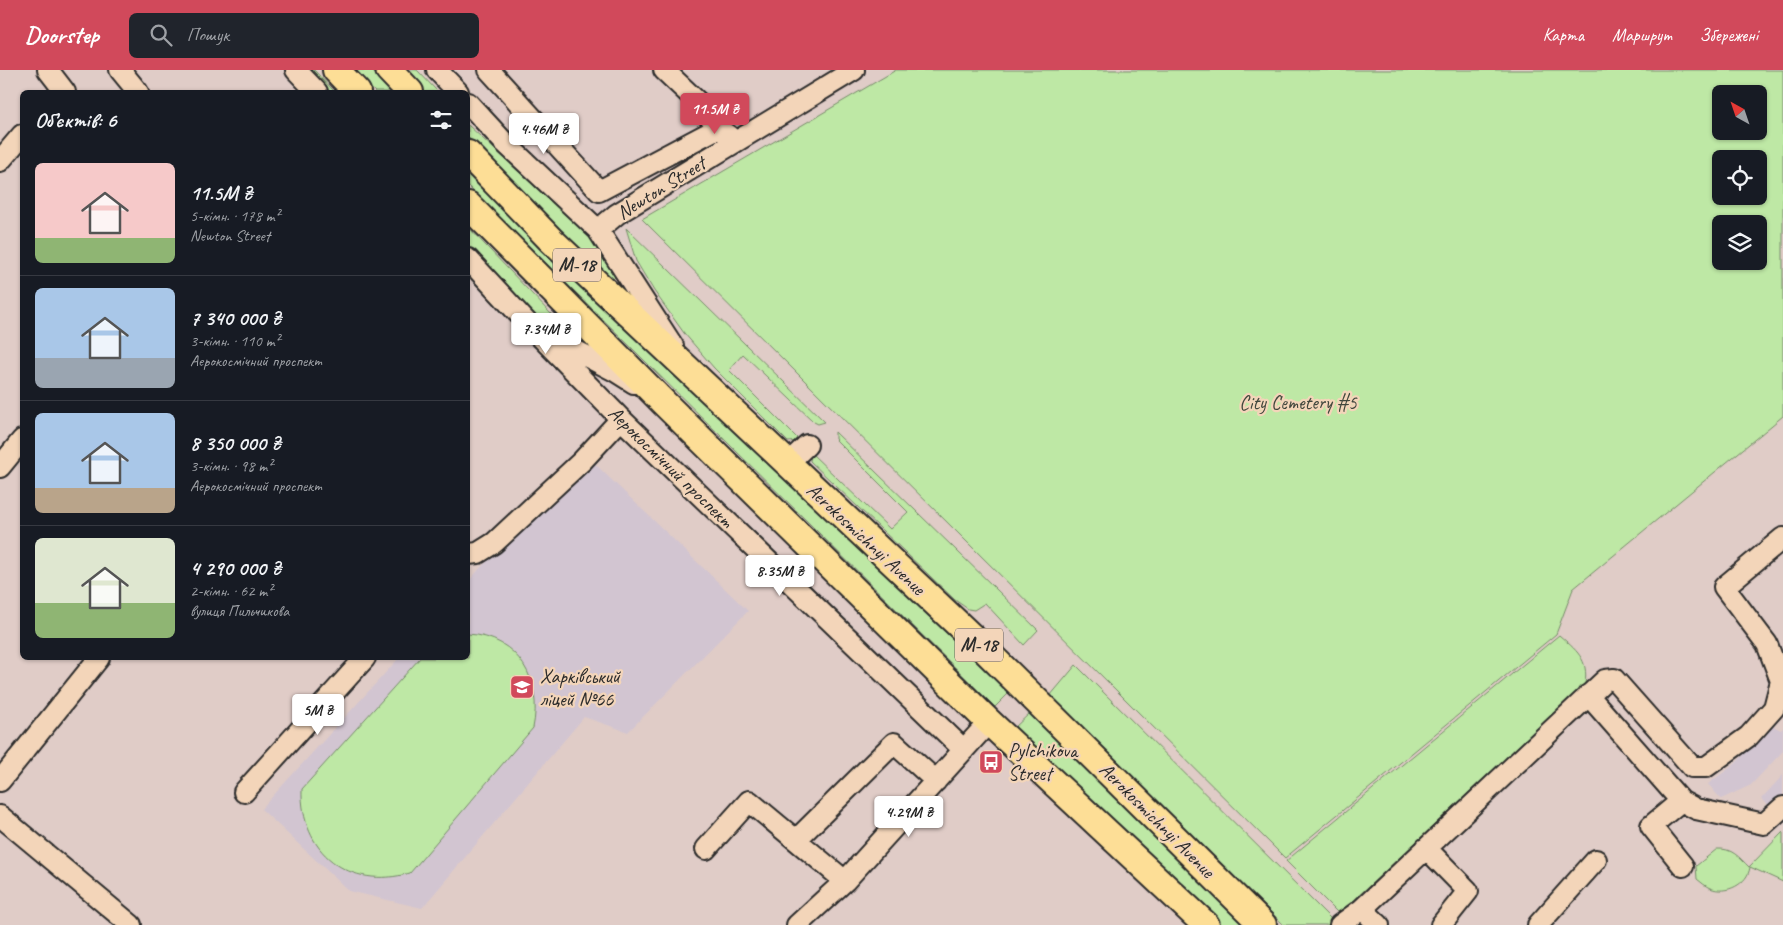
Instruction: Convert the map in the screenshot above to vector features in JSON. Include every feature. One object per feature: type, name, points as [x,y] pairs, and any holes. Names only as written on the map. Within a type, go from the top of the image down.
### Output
[{"type":"main road","points":[[336,70],[355,90]]},
{"type":"main road","points":[[389,70],[408,90]]},
{"type":"main road","name":"Aerokosmichnyi Avenue","points":[[470,156],[551,240],[977,642],[1263,925]]},
{"type":"main road","name":"Aerokosmichnyi Avenue","points":[[470,207],[664,403],[989,722],[1206,925]]},
{"type":"street","points":[[48,70],[61,90]]},
{"type":"street","points":[[120,70],[136,90]]},
{"type":"street","points":[[296,70],[315,90]]},
{"type":"street","points":[[437,70],[456,90]]},
{"type":"street","points":[[489,70],[599,191],[718,128]]},
{"type":"street","points":[[664,70],[702,106],[718,128],[736,142]]},
{"type":"street","name":"Newton Street","points":[[598,230],[617,214],[854,70]]},
{"type":"street","points":[[470,105],[503,141],[598,230],[621,263],[689,372]]},
{"type":"street","points":[[0,161],[20,137]]},
{"type":"street","name":"Аерокосмічний проспект","points":[[470,265],[621,419],[964,750]]},
{"type":"street","name":"Аерокосмічний проспект","points":[[532,328],[615,371],[664,403]]},
{"type":"street","points":[[470,554],[478,553],[494,543],[582,461],[621,419]]},
{"type":"street","points":[[0,467],[20,442]]},
{"type":"street","points":[[787,464],[807,445]]},
{"type":"street","points":[[1340,925],[1362,909],[1605,680],[1614,679],[1692,766],[1706,768],[1736,746],[1774,708],[1782,680],[1767,644],[1724,587],[1783,538]]},
{"type":"street","points":[[0,782],[97,660]]},
{"type":"street","points":[[244,792],[363,660]]},
{"type":"street","points":[[1588,695],[1681,801],[1696,809],[1764,824],[1783,807]]},
{"type":"street","points":[[804,923],[845,881],[989,722]]},
{"type":"street","points":[[796,840],[894,743],[936,781]]},
{"type":"street","points":[[706,849],[749,801],[845,881]]},
{"type":"street","points":[[1681,801],[1651,826],[1683,866]]},
{"type":"street","points":[[0,816],[132,925]]},
{"type":"street","points":[[1426,848],[1468,891],[1441,925]]},
{"type":"street","points":[[1538,925],[1596,860]]},
{"type":"street","points":[[1362,909],[1379,925]]},
{"type":"shaded area","name":"Харківський ліцей №66","points":[[594,463],[748,611],[628,732],[584,717],[422,908],[349,891],[261,809],[397,660],[470,660],[470,580],[483,565]]},
{"type":"shaded area","points":[[1771,725],[1781,730],[1783,728],[1783,751],[1751,785],[1721,799],[1708,784],[1735,764]]},
{"type":"shaded area","points":[[1783,775],[1783,797],[1773,808],[1761,799]]},
{"type":"green space","points":[[304,70],[314,70],[333,90],[322,90]]},
{"type":"green space","points":[[353,70],[372,70],[391,90],[373,90]]},
{"type":"green space","points":[[405,70],[417,70],[436,90],[423,90]]},
{"type":"green space","name":"City Cemetery #5","points":[[896,70],[1783,70],[1783,416],[1573,589],[1556,634],[1285,858],[642,219]]},
{"type":"green space","points":[[470,127],[607,253],[617,275],[610,282],[470,139]]},
{"type":"green space","points":[[470,173],[531,237],[1009,693],[995,707],[470,188]]},
{"type":"green space","points":[[626,228],[825,422],[818,424],[814,422],[743,354],[729,370],[800,441],[788,442],[714,368],[684,333],[654,291],[636,261]]},
{"type":"green space","points":[[470,229],[572,336],[558,332],[544,324],[502,286],[470,250]]},
{"type":"green space","points":[[835,432],[1038,630],[1024,645],[985,603],[974,610],[968,609],[955,600],[810,461],[811,453],[890,529],[908,512],[835,439]]},
{"type":"green space","points":[[470,634],[486,637],[501,643],[514,653],[530,678],[534,694],[533,728],[410,873],[388,877],[367,876],[348,871],[332,861],[319,848],[309,831],[304,811],[302,789],[418,660],[470,660]]},
{"type":"green space","points":[[1559,635],[1576,651],[1583,661],[1586,675],[1585,684],[1339,914],[1286,861]]},
{"type":"green space","points":[[1076,665],[1333,921],[1328,925],[1284,925],[1050,696]]},
{"type":"green space","points":[[1030,713],[1246,925],[1216,925],[1014,728]]},
{"type":"green space","points":[[1783,832],[1783,882],[1750,867],[1741,883],[1729,889],[1716,890],[1697,879],[1696,866],[1717,849],[1731,852],[1749,867]]},
{"type":"place","name":"Харківський ліцей №66","points":[[522,687]]},
{"type":"place","name":"Pylchikova Street","points":[[991,762]]}]
